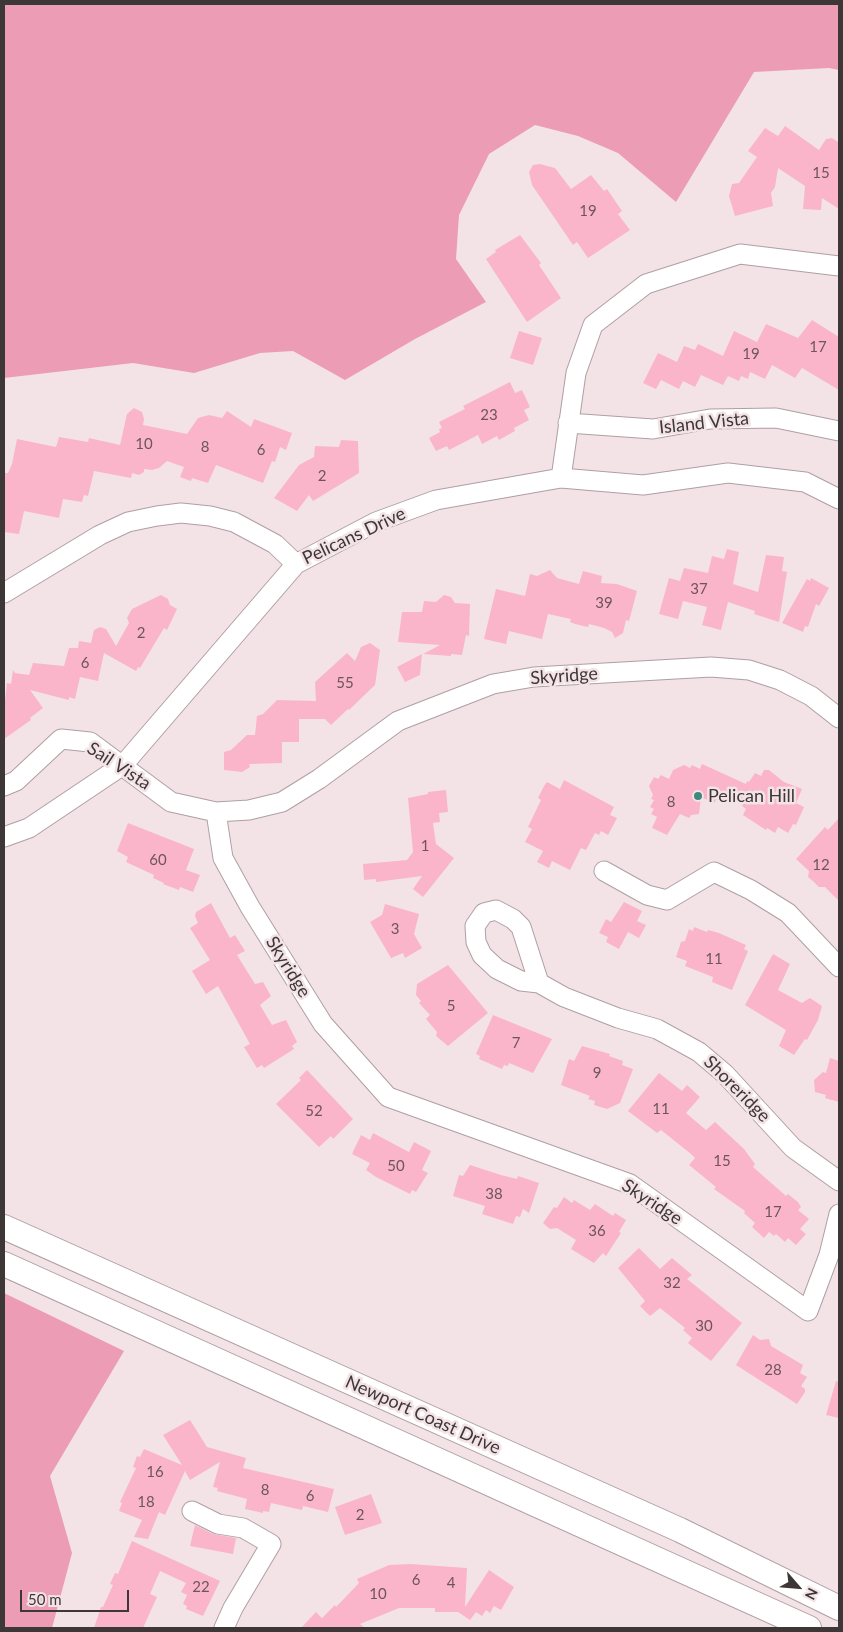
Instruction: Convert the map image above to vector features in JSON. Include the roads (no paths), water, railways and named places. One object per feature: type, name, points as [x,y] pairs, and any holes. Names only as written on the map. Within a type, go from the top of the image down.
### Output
[{"type":"main road","name":"Newport Coast Drive","points":[[4,1227],[671,1526],[839,1608]]},
{"type":"main road","name":"Newport Coast Drive","points":[[4,1264],[809,1628]]},
{"type":"street","points":[[562,478],[576,373],[593,325],[646,284],[740,254],[839,266]]},
{"type":"street","name":"Island Vista","points":[[568,423],[653,429],[710,419],[776,418],[839,431]]},
{"type":"street","name":"Pelicans Drive","points":[[4,837],[29,828],[124,765],[296,564],[376,522],[436,500],[562,478],[643,485],[728,473],[805,482],[839,499]]},
{"type":"street","points":[[4,593],[100,535],[128,522],[157,516],[181,514],[210,516],[234,522],[276,544],[296,564]]},
{"type":"street","name":"Skyridge","points":[[839,718],[811,696],[780,680],[749,670],[711,667],[649,669],[534,677],[493,684],[398,721],[319,779],[282,802],[249,810],[216,812],[223,858],[250,907],[323,1024],[388,1097],[630,1184],[808,1311],[829,1255],[839,1214]]},
{"type":"street","name":"Sail Vista","points":[[4,786],[16,781],[61,739],[90,742],[124,765],[171,802],[216,812]]},
{"type":"street","points":[[604,871],[647,895],[667,900],[714,872],[751,890],[788,913],[839,967]]},
{"type":"street","name":"Shoreridge","points":[[539,983],[564,997],[618,1018],[657,1029],[699,1052],[725,1074],[793,1148],[839,1182]]},
{"type":"street","points":[[192,1511],[218,1524],[243,1528],[271,1544],[233,1608],[224,1628]]},
{"type":"place","name":"Pelican Hill","points":[[698,796]]}]
